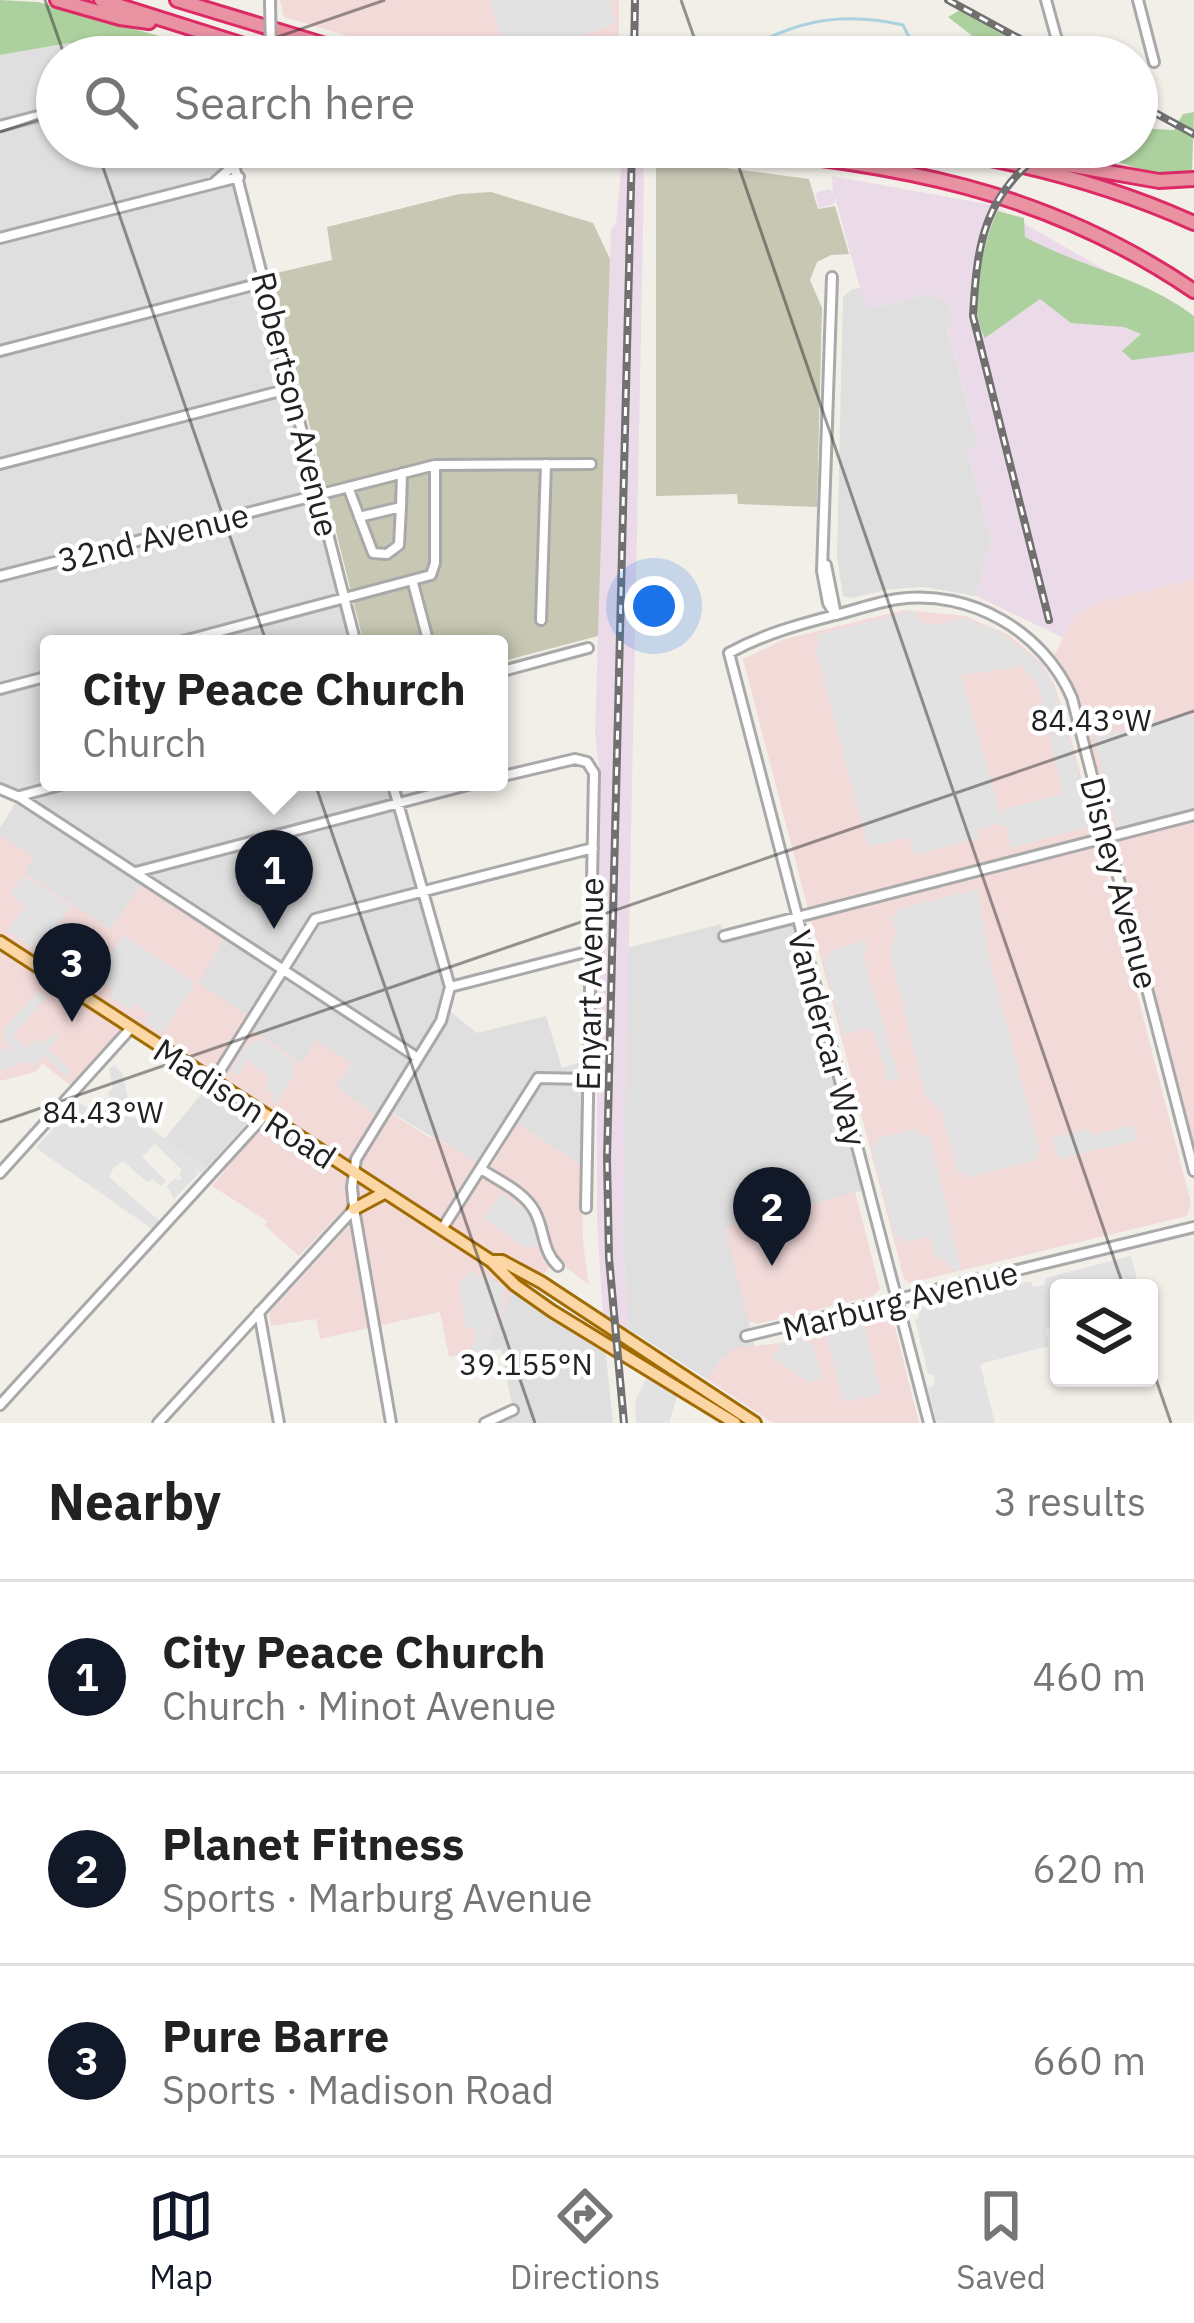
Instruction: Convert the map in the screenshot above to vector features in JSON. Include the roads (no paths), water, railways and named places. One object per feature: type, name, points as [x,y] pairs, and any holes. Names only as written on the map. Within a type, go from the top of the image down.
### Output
[{"type":"highway","points":[[57,0],[120,18],[178,25]]},
{"type":"highway","points":[[101,0],[214,36]]},
{"type":"highway","points":[[177,0],[296,36]]},
{"type":"highway","points":[[871,168],[1025,202],[1136,253],[1194,291]]},
{"type":"highway","points":[[1027,168],[1088,182],[1194,223]]},
{"type":"highway","points":[[1091,168],[1159,181],[1194,179]]},
{"type":"highway","points":[[1181,282],[1194,303]]},
{"type":"main road","name":"Madison Road","points":[[0,942],[491,1261],[552,1311],[735,1423]]},
{"type":"main road","points":[[354,1208],[384,1193]]},
{"type":"main road","name":"Madison Road","points":[[491,1261],[502,1261],[541,1282],[755,1423]]},
{"type":"street","points":[[270,0],[271,36]]},
{"type":"street","points":[[1046,0],[1056,36]]},
{"type":"street","points":[[1138,0],[1147,36]]},
{"type":"street","points":[[0,126],[36,117]]},
{"type":"street","points":[[214,182],[230,168]]},
{"type":"street","name":"Robertson Avenue","points":[[235,168],[354,635]]},
{"type":"street","points":[[0,238],[239,177]]},
{"type":"street","points":[[832,277],[824,588],[836,615]]},
{"type":"street","points":[[0,351],[265,282]]},
{"type":"street","points":[[0,464],[292,388]]},
{"type":"street","points":[[541,620],[546,464]]},
{"type":"street","name":"32nd Avenue","points":[[0,576],[435,465],[591,464]]},
{"type":"street","points":[[207,635],[412,583],[434,570],[435,465]]},
{"type":"street","points":[[348,487],[374,553],[387,554],[401,541],[402,473]]},
{"type":"street","points":[[359,517],[401,507]]},
{"type":"street","points":[[412,583],[426,635]]},
{"type":"street","name":"Disney Avenue","points":[[729,653],[778,629],[895,599],[928,598],[973,608],[1026,634],[1052,659],[1072,698],[1194,1171]]},
{"type":"street","points":[[508,670],[588,649]]},
{"type":"street","name":"Vandercar Way","points":[[729,653],[928,1423]]},
{"type":"street","points":[[0,688],[40,678]]},
{"type":"street","name":"Enyart Avenue","points":[[508,775],[574,759],[587,762],[594,773],[586,1208]]},
{"type":"street","points":[[0,789],[418,1058]]},
{"type":"street","points":[[19,797],[40,791]]},
{"type":"street","points":[[391,1423],[354,1208],[353,1173],[356,1159],[447,1009],[450,987],[394,791]]},
{"type":"street","points":[[135,872],[446,791]]},
{"type":"street","points":[[724,936],[1194,814]]},
{"type":"street","points":[[213,1082],[316,920],[593,848]]},
{"type":"street","points":[[450,987],[590,951]]},
{"type":"street","points":[[0,1173],[131,1028]]},
{"type":"street","points":[[442,1229],[538,1078],[587,1079]]},
{"type":"street","points":[[0,1405],[264,1116]]},
{"type":"street","points":[[480,1168],[533,1208],[545,1250],[558,1266]]},
{"type":"street","points":[[158,1423],[354,1208]]},
{"type":"street","name":"Marburg Avenue","points":[[746,1336],[1194,1228]]},
{"type":"street","points":[[259,1311],[279,1423]]},
{"type":"street","points":[[485,1423],[513,1410]]},
{"type":"waterway","points":[[772,36],[835,19],[903,25],[908,36]]},
{"type":"railway","points":[[634,36],[635,0]]},
{"type":"railway","points":[[948,0],[1014,36]]},
{"type":"railway","points":[[1158,114],[1194,134]]},
{"type":"railway","points":[[624,1423],[609,1258],[607,1159],[631,168]]},
{"type":"railway","points":[[1024,168],[988,221],[977,265],[973,316],[1049,620]]},
{"type":"place","name":"City Peace Church","points":[[274,929]]},
{"type":"place","name":"Pure Barre","points":[[72,1022]]},
{"type":"place","name":"Planet Fitness","points":[[772,1266]]}]
